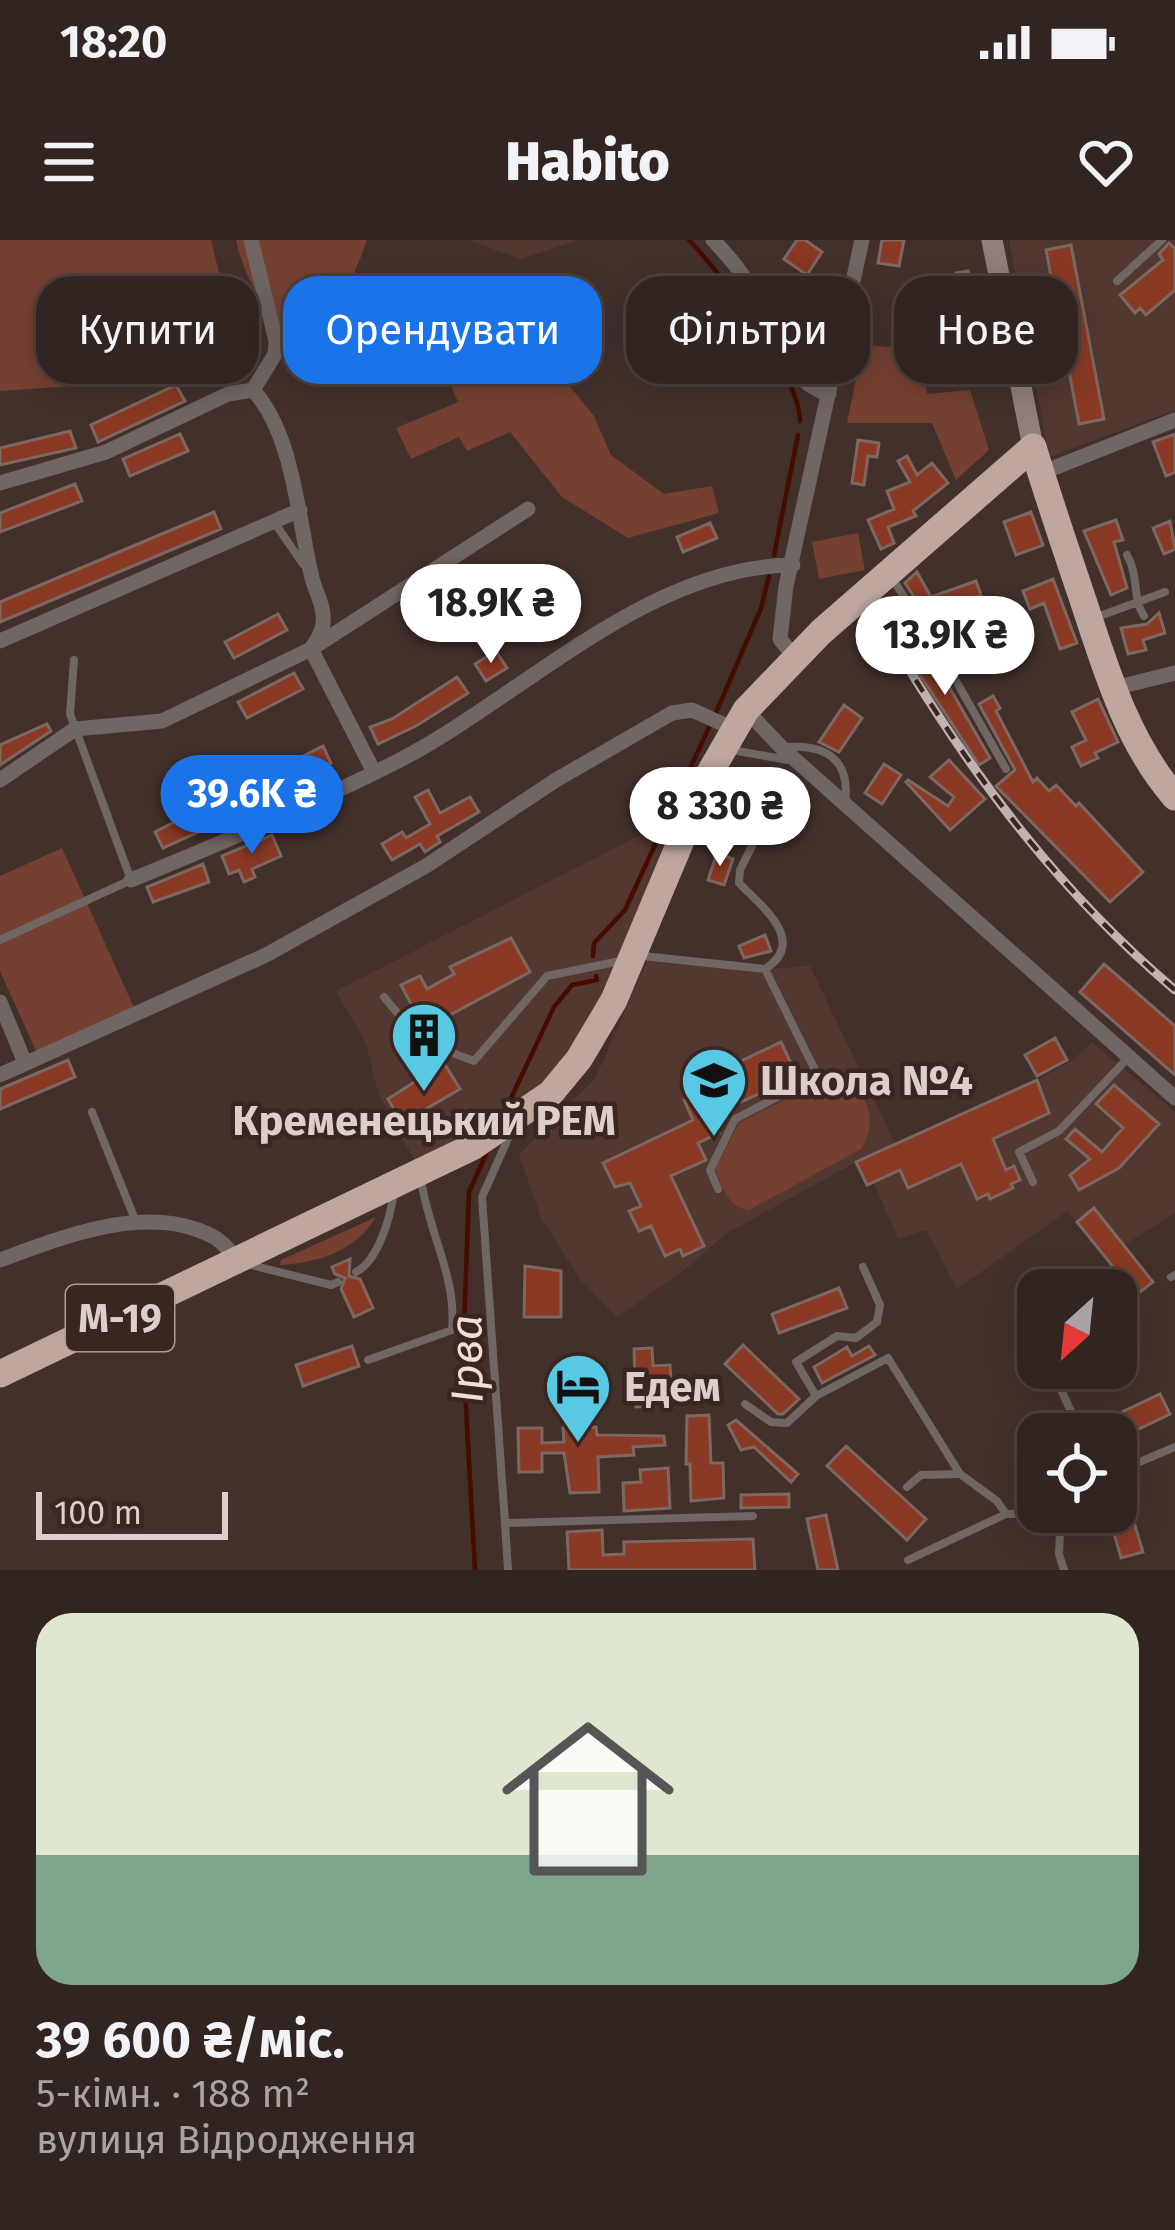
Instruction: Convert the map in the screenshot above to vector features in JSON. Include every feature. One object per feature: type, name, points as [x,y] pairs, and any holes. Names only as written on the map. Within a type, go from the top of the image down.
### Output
[{"type":"highway","name":"М-19","points":[[0,1374],[408,1178],[517,1120],[550,1093],[579,1059],[614,1000],[734,729],[796,658],[888,573],[1037,460]]},
{"type":"highway","points":[[1037,460],[1132,732],[1175,797]]},
{"type":"main road","points":[[992,240],[1037,460]]},
{"type":"street","points":[[0,483],[106,452],[228,394],[253,390],[275,354],[276,341],[251,240]]},
{"type":"street","points":[[713,240],[745,279],[789,362],[813,390],[829,394]]},
{"type":"street","points":[[796,658],[781,639],[786,586],[862,240]]},
{"type":"street","points":[[253,390],[271,415],[300,510],[311,575],[324,615],[322,633],[311,649]]},
{"type":"street","points":[[1037,460],[1175,420]]},
{"type":"street","points":[[0,780],[75,730],[162,722],[311,649],[528,509]]},
{"type":"street","points":[[0,641],[300,510]]},
{"type":"street","points":[[131,880],[259,828],[374,772],[641,609],[706,579],[759,565],[793,565]]},
{"type":"street","points":[[311,649],[374,772]]},
{"type":"street","points":[[1114,688],[1175,673]]},
{"type":"street","points":[[0,1075],[266,955],[426,866],[556,780],[672,713],[692,710],[782,748],[1175,1097]]},
{"type":"street","points":[[0,1002],[26,1063]]},
{"type":"street","points":[[0,1260],[112,1224],[136,1224],[189,1227],[217,1238],[239,1262]]},
{"type":"lane","points":[[1117,281],[1162,240]]},
{"type":"lane","points":[[274,522],[311,575]]},
{"type":"lane","points":[[1127,555],[1136,569],[1144,616]]},
{"type":"lane","points":[[888,573],[934,642],[1006,769]]},
{"type":"lane","points":[[1090,620],[1166,592]]},
{"type":"lane","points":[[0,940],[131,880],[70,714],[74,660]]},
{"type":"lane","points":[[734,729],[775,755],[801,764]]},
{"type":"lane","points":[[782,748],[814,745],[836,760],[847,784],[844,804]]},
{"type":"lane","points":[[384,997],[411,1031],[440,1050],[474,1061],[547,976],[634,954],[765,969],[782,950],[780,931],[774,914],[739,883],[740,870],[764,822]]},
{"type":"lane","points":[[718,1189],[710,1170],[735,1119],[818,1076],[765,969]]},
{"type":"lane","points":[[1033,1182],[1019,1152],[1059,1131],[1128,1058]]},
{"type":"lane","points":[[92,1112],[136,1224]]},
{"type":"lane","points":[[508,1570],[482,1198],[517,1120]]},
{"type":"lane","points":[[356,1272],[366,1267],[408,1178]]},
{"type":"lane","points":[[368,1360],[452,1330],[454,1310],[443,1247],[408,1178]]},
{"type":"lane","points":[[239,1262],[331,1285],[338,1282]]},
{"type":"lane","points":[[816,1396],[796,1362],[837,1336],[856,1338],[878,1322],[880,1305],[863,1267]]},
{"type":"lane","points":[[745,1404],[771,1422],[788,1423],[816,1396],[888,1358],[960,1474],[997,1501],[1006,1514]]},
{"type":"lane","points":[[1137,1462],[1175,1447]]},
{"type":"lane","points":[[907,1487],[921,1475],[960,1474]]},
{"type":"lane","points":[[908,1560],[1006,1514],[1017,1514]]},
{"type":"lane","points":[[506,1523],[753,1516]]},
{"type":"lane","points":[[1060,1533],[1064,1570]]},
{"type":"shaded area","points":[[0,240],[211,240],[220,276],[36,276],[36,384],[89,384],[0,391]]},
{"type":"shaded area","points":[[236,240],[367,240],[352,276],[283,276],[283,328],[259,296],[259,276],[248,276]]},
{"type":"shaded area","points":[[468,240],[579,240],[521,259]]},
{"type":"shaded area","points":[[1009,240],[1175,240],[1175,410],[1049,457],[1036,384],[1078,384],[1078,276],[1016,276]]},
{"type":"shaded area","points":[[870,345],[894,347],[894,384],[926,384],[927,394],[970,390],[989,450],[956,480],[932,423],[847,423],[855,384],[870,384]]},
{"type":"shaded area","points":[[450,384],[568,384],[594,416],[611,455],[664,494],[712,486],[719,513],[628,538],[562,497],[510,432],[467,451],[459,437],[411,459],[396,428],[458,402]]},
{"type":"shaded area","points":[[858,533],[865,570],[819,579],[812,542]]},
{"type":"shaded area","name":"Кременецький РЕМ","points":[[683,813],[606,996],[544,1088],[511,1112],[416,1163],[379,1095],[366,1043],[336,991]]},
{"type":"shaded area","points":[[62,848],[136,1012],[38,1055],[0,971],[0,876]]},
{"type":"shaded area","name":"Школа №4","points":[[649,957],[765,969],[810,966],[895,1144],[1037,1080],[1073,1060],[1092,1042],[1175,1112],[1175,1213],[1124,1245],[1094,1209],[1077,1222],[1067,1211],[957,1289],[926,1230],[898,1239],[874,1183],[867,1185],[856,1162],[727,1233],[682,1272],[617,1317],[580,1279],[541,1218],[519,1155],[595,1079]]},
{"type":"shaded area","points":[[828,1078],[858,1087],[862,1095],[870,1125],[861,1149],[749,1210],[736,1205],[715,1169],[739,1123]]},
{"type":"shaded area","points":[[376,1217],[358,1239],[335,1253],[280,1265],[281,1260]]},
{"type":"building","points":[[797,240],[822,252],[807,275],[784,259]]},
{"type":"building","points":[[882,240],[904,240],[899,266],[878,263]]},
{"type":"building","points":[[1169,243],[1175,249],[1175,290],[1146,315],[1140,308],[1135,313],[1120,295],[1163,260],[1159,254]]},
{"type":"building","points":[[1071,245],[1077,276],[1051,276],[1046,250]]},
{"type":"building","points":[[1078,282],[1104,419],[1079,424],[1071,384],[1078,384]]},
{"type":"building","points":[[176,385],[185,401],[98,442],[91,425]]},
{"type":"building","points":[[70,431],[76,448],[0,465],[0,448]]},
{"type":"building","points":[[180,434],[188,451],[130,476],[123,459]]},
{"type":"building","points":[[1175,434],[1175,472],[1166,476],[1153,442]]},
{"type":"building","points":[[858,440],[879,443],[877,457],[868,456],[864,485],[852,483]]},
{"type":"building","points":[[907,456],[917,475],[932,463],[948,483],[913,511],[916,516],[888,527],[894,543],[881,549],[868,520],[894,509],[887,491],[910,482],[898,461]]},
{"type":"building","points":[[75,484],[82,501],[0,532],[0,513]]},
{"type":"building","points":[[214,512],[221,529],[0,622],[0,602]]},
{"type":"building","points":[[1031,512],[1043,545],[1016,555],[1004,522]]},
{"type":"building","points":[[1116,520],[1123,540],[1114,542],[1127,588],[1111,595],[1084,531]]},
{"type":"building","points":[[1170,521],[1175,549],[1164,554],[1153,528]]},
{"type":"building","points":[[710,523],[717,538],[683,552],[677,537]]},
{"type":"building","points":[[917,572],[931,597],[976,581],[981,595],[940,611],[956,638],[945,645],[905,583]]},
{"type":"building","points":[[1053,579],[1077,643],[1060,649],[1044,603],[1030,609],[1023,591]]},
{"type":"building","points":[[1159,613],[1165,633],[1143,640],[1146,650],[1128,654],[1121,628],[1147,624]]},
{"type":"building","points":[[278,614],[287,630],[234,658],[225,642]]},
{"type":"building","points":[[1009,615],[1020,641],[988,654],[991,660],[982,665],[974,650],[993,640],[987,624]]},
{"type":"building","points":[[921,638],[990,758],[979,765],[903,649]]},
{"type":"building","points":[[496,651],[507,668],[486,681],[475,664]]},
{"type":"building","points":[[294,673],[303,689],[247,718],[238,702]]},
{"type":"building","points":[[457,677],[468,693],[378,744],[370,727],[392,719]]},
{"type":"building","points":[[993,696],[1000,708],[996,711],[1033,782],[1037,778],[1049,791],[1056,785],[1076,806],[1079,803],[1143,872],[1110,902],[996,786],[1015,770],[979,704]]},
{"type":"building","points":[[1098,699],[1118,742],[1081,766],[1072,747],[1086,740],[1072,712]]},
{"type":"building","points":[[844,705],[862,718],[839,752],[819,742]]},
{"type":"building","points":[[47,724],[51,731],[0,765],[0,745]]},
{"type":"building","points":[[323,746],[331,763],[257,798],[259,803],[243,812],[163,848],[155,832]]},
{"type":"building","points":[[949,760],[985,799],[950,830],[906,782],[948,806],[954,797],[930,777]]},
{"type":"building","points":[[884,764],[901,775],[882,804],[865,793]]},
{"type":"building","points":[[428,790],[440,813],[470,797],[479,812],[437,836],[440,842],[425,852],[420,844],[392,860],[382,844],[402,832],[406,838],[430,824],[415,797]]},
{"type":"building","points":[[737,808],[752,816],[739,841],[724,832]]},
{"type":"building","points":[[272,835],[281,856],[252,869],[255,877],[244,882],[239,870],[229,874],[222,856]]},
{"type":"building","points":[[717,853],[733,859],[724,885],[708,880]]},
{"type":"building","points":[[203,864],[209,882],[153,902],[147,887]]},
{"type":"building","points":[[765,935],[771,951],[744,958],[739,946]]},
{"type":"building","points":[[511,938],[530,972],[433,1024],[422,1025],[401,985],[420,976],[427,989],[454,974],[450,967]]},
{"type":"building","points":[[1104,964],[1175,1026],[1175,1075],[1080,992]]},
{"type":"building","points":[[1055,1038],[1067,1060],[1037,1076],[1025,1055]]},
{"type":"building","points":[[781,1042],[797,1076],[713,1115],[719,1133],[698,1143],[706,1160],[671,1176],[704,1246],[683,1256],[680,1249],[665,1256],[651,1226],[639,1231],[629,1211],[641,1206],[630,1183],[615,1187],[603,1163],[693,1120],[684,1100],[701,1091],[697,1082]]},
{"type":"building","points":[[68,1060],[75,1077],[0,1109],[0,1089]]},
{"type":"building","name":"Кременецький РЕМ","points":[[444,1063],[460,1089],[402,1123],[388,1099]]},
{"type":"building","points":[[1037,1080],[1049,1113],[993,1139],[1006,1170],[1014,1166],[1020,1180],[1011,1184],[1013,1188],[990,1199],[988,1194],[977,1199],[961,1164],[908,1188],[900,1170],[867,1185],[856,1162]]},
{"type":"building","points":[[1114,1085],[1159,1124],[1119,1168],[1079,1190],[1070,1175],[1090,1159],[1066,1139],[1075,1129],[1102,1152],[1123,1128],[1096,1104]]},
{"type":"building","points":[[1094,1208],[1153,1282],[1137,1294],[1137,1269],[1115,1269],[1077,1222]]},
{"type":"building","points":[[350,1259],[349,1276],[360,1279],[373,1308],[354,1317],[341,1289],[345,1278],[332,1267]]},
{"type":"building","points":[[525,1266],[561,1271],[561,1317],[524,1317]]},
{"type":"building","points":[[839,1288],[847,1308],[779,1333],[772,1314]]},
{"type":"building","points":[[743,1345],[799,1399],[783,1414],[725,1364]]},
{"type":"building","points":[[352,1346],[359,1366],[303,1386],[296,1365]]},
{"type":"building","points":[[869,1346],[875,1355],[822,1383],[814,1367],[847,1347],[852,1356]]},
{"type":"building","points":[[652,1348],[653,1366],[670,1365],[671,1381],[653,1382],[654,1406],[636,1407],[634,1349]]},
{"type":"building","points":[[1160,1394],[1170,1414],[1137,1430],[1137,1413],[1120,1413]]},
{"type":"building","points":[[709,1415],[711,1463],[723,1463],[724,1498],[691,1501],[687,1416]]},
{"type":"building","points":[[736,1420],[798,1474],[791,1482],[754,1447],[741,1450],[728,1425]]},
{"type":"building","points":[[596,1427],[597,1435],[664,1436],[665,1445],[633,1447],[634,1455],[598,1457],[599,1492],[570,1493],[564,1453],[542,1453],[542,1472],[519,1472],[518,1428],[542,1428],[542,1443],[564,1442],[563,1428]]},
{"type":"building","points":[[846,1446],[926,1519],[907,1540],[827,1466]]},
{"type":"building","points":[[668,1468],[670,1508],[624,1511],[623,1483],[641,1482],[640,1470]]},
{"type":"building","points":[[789,1494],[789,1507],[741,1508],[741,1495]]},
{"type":"building","points":[[826,1515],[838,1570],[818,1570],[807,1519]]},
{"type":"building","points":[[602,1530],[603,1555],[624,1554],[624,1542],[753,1539],[755,1570],[569,1570],[567,1532]]},
{"type":"building","points":[[1137,1532],[1143,1552],[1121,1558],[1114,1533]]},
{"type":"waterway","name":"Ірва","points":[[689,240],[773,352],[800,421]]},
{"type":"waterway","name":"Ірва","points":[[774,555],[798,435]]},
{"type":"waterway","name":"Ірва","points":[[715,715],[761,608],[769,576]]},
{"type":"waterway","name":"Ірва","points":[[593,956],[594,943],[625,910],[711,723]]},
{"type":"waterway","name":"Ірва","points":[[504,1113],[554,1007],[572,985],[597,980],[596,976]]},
{"type":"waterway","name":"Ірва","points":[[475,1570],[463,1353],[469,1192],[487,1152]]},
{"type":"railway","points":[[901,656],[960,748],[1024,834],[1095,915],[1175,990]]},
{"type":"place","name":"Кременецький РЕМ","points":[[424,1094]]},
{"type":"place","name":"Школа №4","points":[[714,1139]]},
{"type":"place","name":"Едем","points":[[578,1445]]}]
